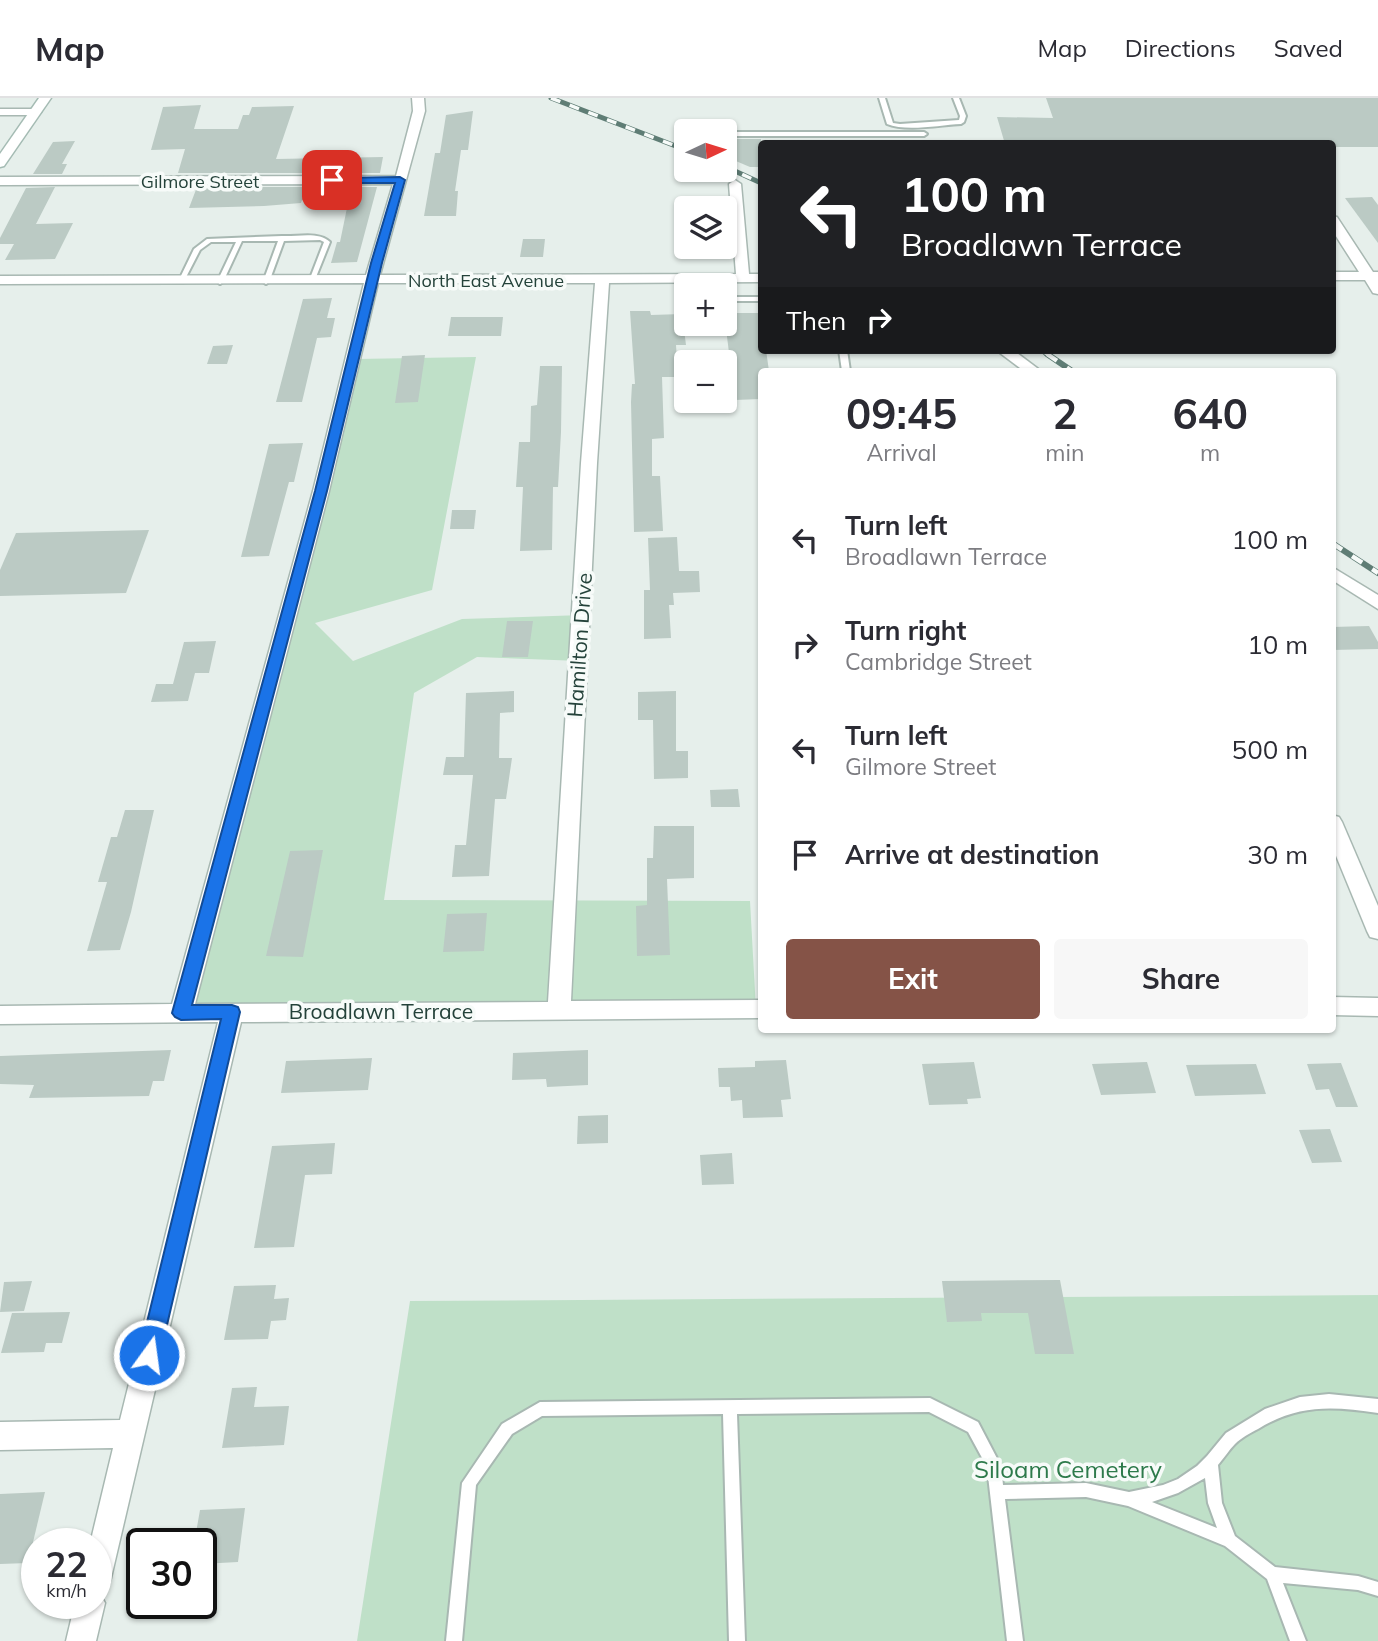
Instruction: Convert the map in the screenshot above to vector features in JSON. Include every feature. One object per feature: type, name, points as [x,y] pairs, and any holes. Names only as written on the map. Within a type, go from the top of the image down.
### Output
[{"type":"street","points":[[0,163],[45,98]]},
{"type":"street","points":[[181,1013],[321,491],[372,281],[419,111],[418,98]]},
{"type":"street","points":[[0,112],[34,112]]},
{"type":"street","name":"Gilmore Street","points":[[0,181],[400,180]]},
{"type":"street","points":[[736,184],[743,278]]},
{"type":"street","points":[[1338,239],[1373,276],[1378,290]]},
{"type":"street","points":[[1336,276],[1373,276]]},
{"type":"street","name":"North East Avenue","points":[[737,279],[758,278]]},
{"type":"street","name":"Hamilton Drive","points":[[559,1010],[589,463],[602,279]]},
{"type":"street","name":"North East Avenue","points":[[0,280],[674,281]]},
{"type":"street","points":[[1009,354],[1030,368]]},
{"type":"street","points":[[1336,575],[1378,603]]},
{"type":"street","points":[[1336,831],[1378,931]]},
{"type":"street","points":[[1336,1006],[1378,1007]]},
{"type":"street","name":"Broadlawn Terrace","points":[[0,1015],[758,1009]]},
{"type":"street","points":[[108,1528],[232,1012]]},
{"type":"street","points":[[0,1436],[130,1434]]},
{"type":"street","points":[[81,1641],[86,1619]]},
{"type":"lane","points":[[882,98],[890,124],[922,126],[961,122],[963,116],[956,98]]},
{"type":"lane","points":[[922,126],[925,140]]},
{"type":"lane","points":[[737,134],[924,134]]},
{"type":"lane","points":[[266,282],[282,238]]},
{"type":"lane","points":[[220,282],[240,239]]},
{"type":"lane","points":[[181,282],[197,249],[209,240],[326,239],[313,281]]},
{"type":"lane","points":[[737,299],[758,299]]},
{"type":"lane","points":[[1128,1499],[1163,1494],[1191,1480],[1232,1437],[1270,1413],[1307,1400],[1349,1401],[1378,1406]]},
{"type":"lane","points":[[454,1641],[469,1483],[507,1429],[540,1409],[930,1405],[973,1427],[994,1466],[1015,1641]]},
{"type":"lane","points":[[730,1408],[737,1641]]},
{"type":"lane","points":[[1211,1462],[1217,1516],[1230,1541]]},
{"type":"lane","points":[[997,1492],[1086,1490],[1128,1499],[1230,1541],[1272,1574],[1298,1641]]},
{"type":"lane","points":[[1272,1574],[1358,1583],[1378,1588]]},
{"type":"green space","points":[[476,357],[432,590],[315,623],[353,661],[462,619],[583,615],[580,661],[477,657],[414,693],[384,900],[750,901],[756,1010],[183,1019],[356,359]]},
{"type":"green space","name":"Siloam Cemetery","points":[[1378,1295],[1378,1641],[357,1641],[410,1301]]},
{"type":"building","points":[[1046,98],[1378,98],[1378,147],[1336,147],[1336,140],[1004,140],[997,117],[1053,118]]},
{"type":"building","points":[[201,105],[194,129],[238,129],[243,115],[249,115],[252,107],[294,106],[276,159],[383,157],[380,173],[178,173],[185,149],[151,150],[163,107]]},
{"type":"building","points":[[473,111],[468,150],[461,150],[455,191],[458,191],[456,216],[424,216],[435,153],[440,153],[446,115]]},
{"type":"building","points":[[737,139],[761,139],[758,140],[758,167],[737,162]]},
{"type":"building","points":[[75,141],[62,164],[67,164],[62,174],[33,174],[53,142]]},
{"type":"building","points":[[55,187],[36,224],[73,223],[55,259],[5,260],[14,244],[0,244],[0,238],[26,188]]},
{"type":"building","points":[[197,187],[377,187],[357,262],[331,263],[337,242],[340,242],[348,203],[302,200],[301,203],[264,206],[189,208]]},
{"type":"building","points":[[1372,197],[1378,205],[1378,243],[1345,198]]},
{"type":"building","points":[[523,239],[545,239],[543,257],[520,257]]},
{"type":"building","points":[[332,298],[327,318],[335,318],[331,337],[317,338],[302,402],[276,402],[303,299]]},
{"type":"building","points":[[630,311],[650,311],[651,315],[674,314],[674,336],[685,336],[686,345],[676,345],[676,350],[674,350],[674,377],[662,377],[664,438],[652,439],[652,476],[660,476],[663,531],[634,532],[631,402],[632,384],[635,384]]},
{"type":"building","points":[[737,313],[758,313],[758,354],[767,354],[769,368],[758,368],[758,399],[737,400],[737,350],[729,350],[727,336],[737,336]]},
{"type":"building","points":[[451,317],[503,317],[501,336],[448,336]]},
{"type":"building","points":[[233,345],[227,364],[207,364],[213,346]]},
{"type":"building","points":[[425,355],[418,402],[395,403],[402,356]]},
{"type":"building","points":[[540,366],[562,366],[561,432],[558,487],[553,487],[552,550],[520,551],[523,487],[516,487],[519,442],[530,442],[531,406],[537,405]]},
{"type":"building","points":[[303,443],[294,482],[289,482],[269,556],[241,557],[269,444]]},
{"type":"building","points":[[452,510],[476,510],[474,529],[450,529]]},
{"type":"building","points":[[149,530],[126,593],[0,596],[0,570],[16,533]]},
{"type":"building","points":[[677,537],[679,571],[699,571],[700,592],[673,593],[674,605],[669,605],[671,638],[644,639],[644,590],[650,590],[648,538]]},
{"type":"building","points":[[507,621],[533,621],[528,657],[502,657]]},
{"type":"building","points":[[1369,626],[1378,642],[1378,649],[1336,650],[1336,627]]},
{"type":"building","points":[[216,641],[209,673],[195,673],[188,701],[151,702],[156,684],[173,684],[184,642]]},
{"type":"building","points":[[514,691],[514,712],[500,713],[499,758],[512,758],[506,799],[495,799],[489,876],[452,877],[455,845],[466,845],[473,775],[443,775],[446,757],[464,757],[466,693]]},
{"type":"building","points":[[676,691],[676,751],[688,751],[688,778],[654,779],[653,720],[638,720],[638,692]]},
{"type":"building","points":[[738,789],[740,807],[711,807],[710,790]]},
{"type":"building","points":[[125,810],[154,810],[131,912],[120,950],[87,951],[107,882],[98,882],[111,837],[117,837]]},
{"type":"building","points":[[654,826],[694,826],[694,878],[667,879],[670,955],[637,956],[636,906],[647,905],[647,858],[653,858]]},
{"type":"building","points":[[323,850],[303,957],[266,956],[290,851]]},
{"type":"building","points":[[487,913],[484,951],[443,952],[447,914]]},
{"type":"building","points":[[171,1050],[164,1081],[153,1081],[149,1096],[29,1098],[34,1085],[0,1084],[0,1056]]},
{"type":"building","points":[[588,1050],[588,1085],[547,1087],[546,1079],[512,1080],[513,1053]]},
{"type":"building","points":[[372,1058],[368,1090],[281,1093],[286,1061]]},
{"type":"building","points":[[786,1060],[791,1099],[781,1100],[783,1117],[743,1118],[742,1100],[731,1101],[730,1087],[719,1087],[718,1068],[755,1067],[755,1061]]},
{"type":"building","points":[[974,1062],[981,1098],[967,1099],[968,1104],[929,1105],[922,1064]]},
{"type":"building","points":[[1147,1062],[1156,1093],[1101,1095],[1092,1064]]},
{"type":"building","points":[[1341,1063],[1358,1107],[1336,1107],[1329,1089],[1316,1090],[1307,1064]]},
{"type":"building","points":[[1256,1064],[1266,1094],[1195,1096],[1186,1065]]},
{"type":"building","points":[[608,1115],[608,1143],[577,1144],[578,1116]]},
{"type":"building","points":[[1330,1129],[1342,1162],[1312,1163],[1299,1130]]},
{"type":"building","points":[[335,1143],[332,1174],[305,1175],[294,1247],[254,1248],[272,1146]]},
{"type":"building","points":[[732,1153],[734,1184],[702,1185],[700,1155]]},
{"type":"building","points":[[1060,1280],[1074,1354],[1035,1354],[1028,1313],[981,1313],[982,1321],[947,1322],[942,1281]]},
{"type":"building","points":[[32,1281],[24,1311],[0,1312],[4,1282]]},
{"type":"building","points":[[276,1285],[274,1299],[289,1298],[286,1320],[271,1321],[268,1339],[224,1340],[234,1286]]},
{"type":"building","points":[[70,1312],[62,1343],[46,1343],[44,1352],[1,1353],[12,1313]]},
{"type":"building","points":[[257,1387],[254,1407],[289,1406],[284,1445],[222,1448],[232,1388]]},
{"type":"building","points":[[45,1492],[36,1528],[21,1528],[21,1563],[0,1564],[0,1494]]},
{"type":"building","points":[[245,1508],[238,1562],[217,1563],[217,1528],[197,1528],[200,1510]]},
{"type":"railway","points":[[551,98],[674,145]]},
{"type":"railway","points":[[737,172],[758,182]]},
{"type":"railway","points":[[1047,354],[1068,368]]},
{"type":"railway","points":[[1336,546],[1378,573]]},
{"type":"route","points":[[149,1355],[232,1012],[181,1013],[321,491],[376,263],[400,180],[332,180]]}]
